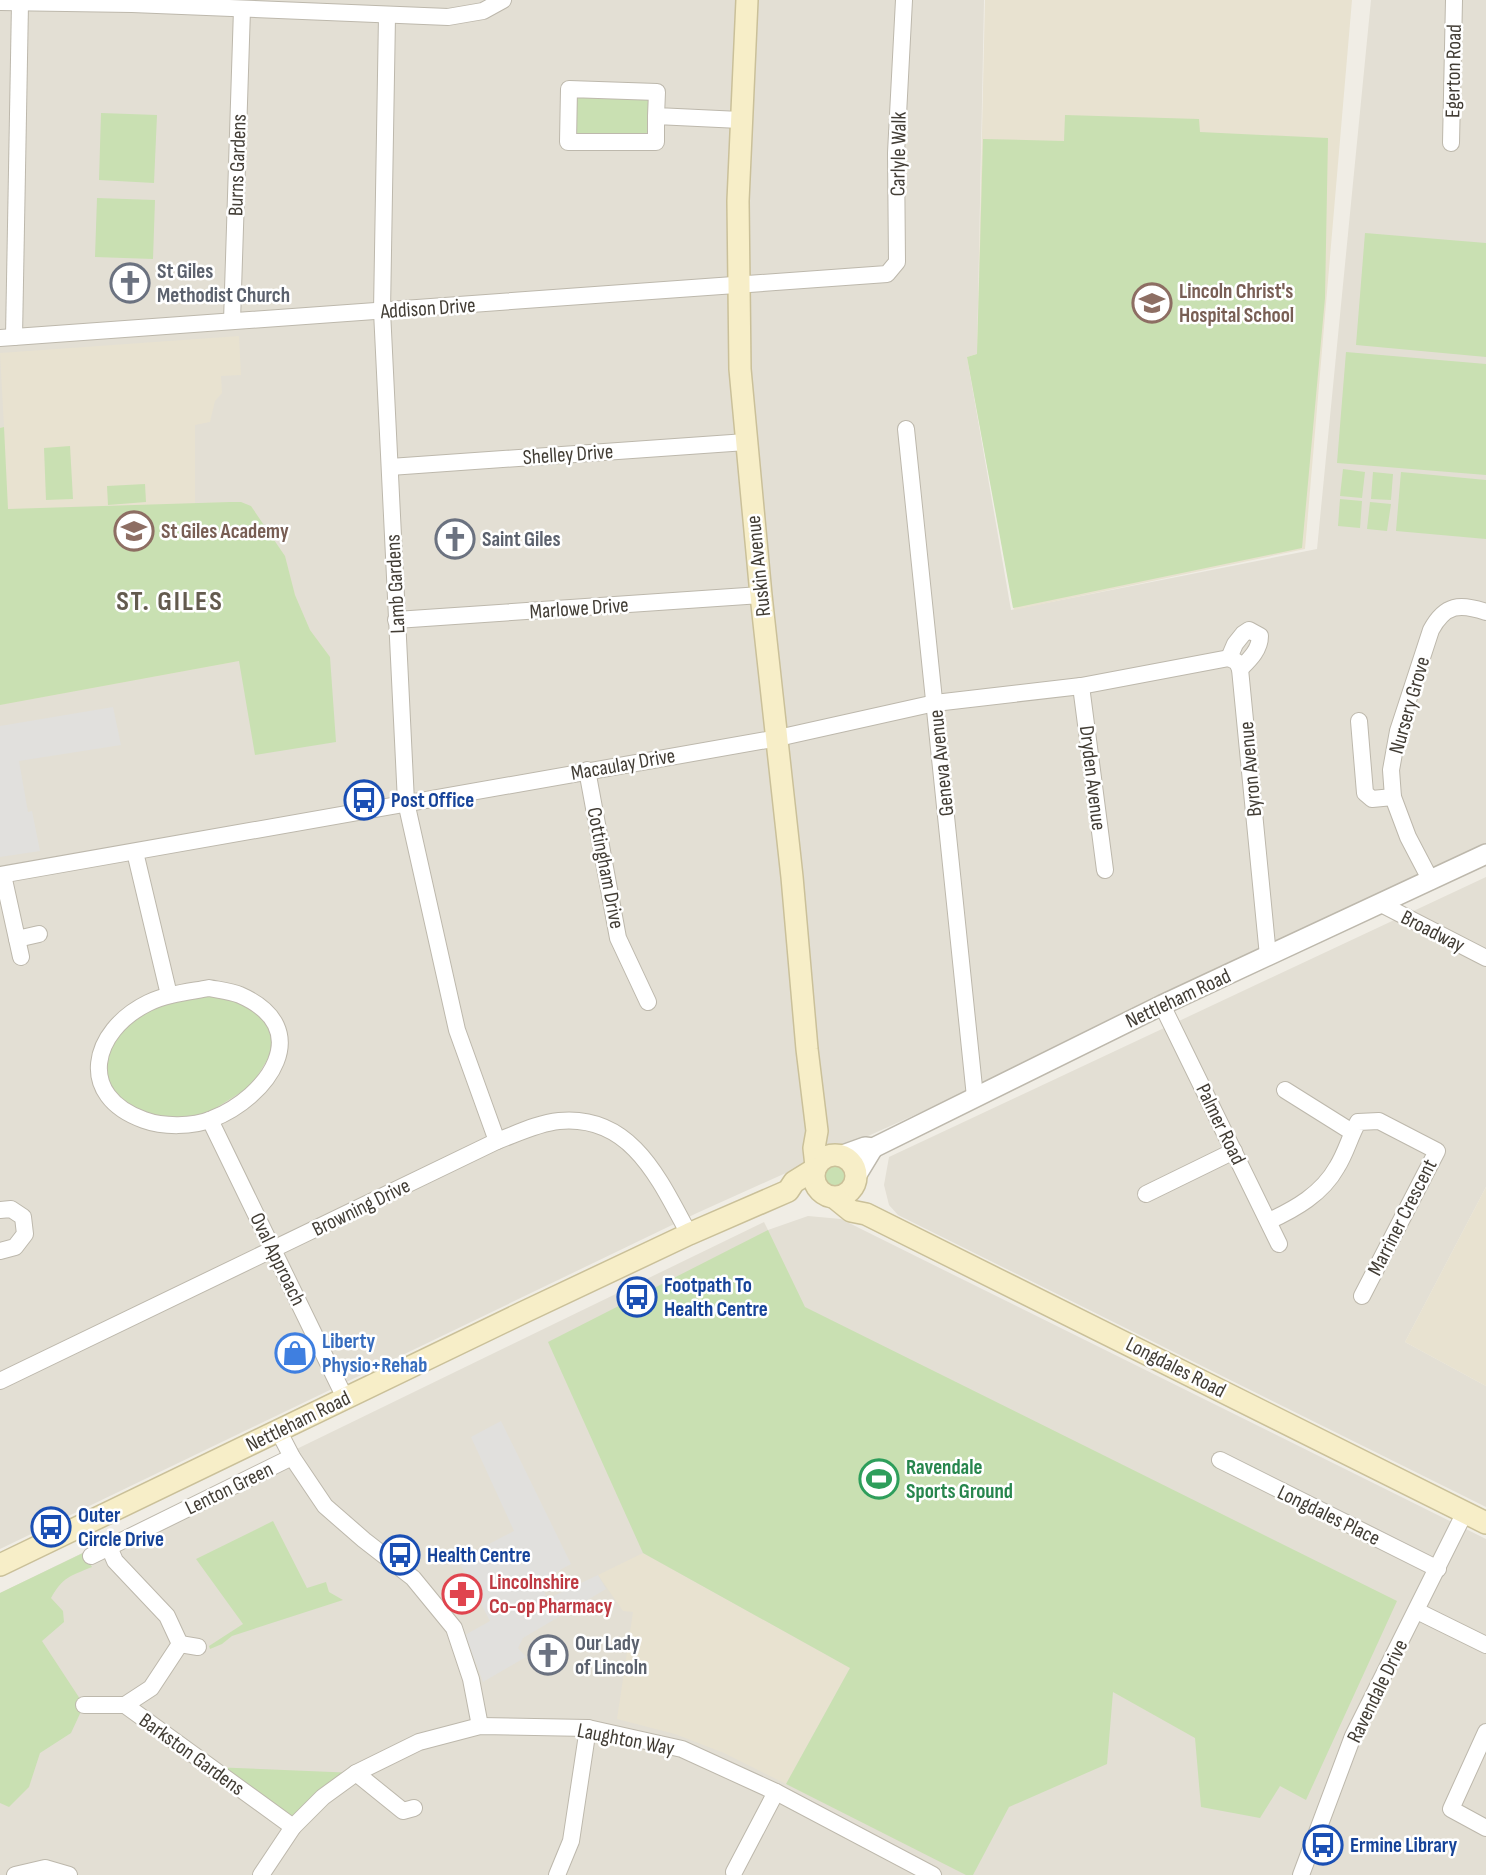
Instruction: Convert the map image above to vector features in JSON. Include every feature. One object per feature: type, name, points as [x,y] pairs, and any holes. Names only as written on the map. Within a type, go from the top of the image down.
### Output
[{"type":"main road","name":"Ruskin Avenue","points":[[747,0],[738,201],[740,369],[817,1131],[815,1167]]},
{"type":"main road","points":[[817,1131],[839,1156],[852,1163],[866,1214]]},
{"type":"main road","points":[[839,1156],[825,1157],[815,1167],[815,1183],[829,1196],[847,1194],[856,1179]]},
{"type":"main road","name":"Nettleham Road","points":[[0,1565],[689,1234],[788,1191],[794,1182],[815,1167]]},
{"type":"main road","name":"Nettleham Road","points":[[788,1191],[799,1195],[812,1193],[829,1196]]},
{"type":"main road","name":"Longdales Road","points":[[829,1196],[851,1211],[866,1214],[1486,1523]]},
{"type":"street","points":[[0,2],[132,2],[448,17],[483,11],[503,0]]},
{"type":"street","name":"Carlyle Walk","points":[[857,276],[887,274],[897,262],[896,153],[904,0]]},
{"type":"street","name":"Egerton Road","points":[[1451,143],[1454,0]]},
{"type":"street","points":[[7,337],[20,3]]},
{"type":"street","name":"Burns Gardens","points":[[232,321],[242,9]]},
{"type":"street","name":"Lamb Gardens","points":[[387,16],[382,311],[406,803],[457,1030],[497,1141]]},
{"type":"street","points":[[569,89],[657,92],[656,116],[656,142],[568,142],[569,89]]},
{"type":"street","points":[[656,116],[740,120]]},
{"type":"street","name":"Addison Drive","points":[[7,337],[857,276]]},
{"type":"street","name":"Geneva Avenue","points":[[906,429],[975,1097]]},
{"type":"street","name":"Shelley Drive","points":[[390,467],[746,442]]},
{"type":"street","name":"Marlowe Drive","points":[[397,620],[761,596]]},
{"type":"street","name":"Nursery Grove","points":[[1431,881],[1408,837],[1393,797],[1391,770],[1398,731],[1430,630],[1436,620],[1446,611],[1458,606],[1486,612]]},
{"type":"street","name":"Macaulay Drive","points":[[1,875],[778,737],[935,703],[1235,664]]},
{"type":"street","name":"Byron Avenue","points":[[1235,664],[1268,956]]},
{"type":"street","name":"Dryden Avenue","points":[[1081,686],[1105,870]]},
{"type":"street","points":[[1359,721],[1365,793],[1372,799],[1393,797]]},
{"type":"street","name":"Cottingham Drive","points":[[587,770],[618,938],[648,1002]]},
{"type":"street","points":[[135,852],[169,995]]},
{"type":"street","name":"Nettleham Road","points":[[839,1156],[864,1147],[873,1148],[1162,1005],[1486,855]]},
{"type":"street","points":[[1,875],[21,957]]},
{"type":"street","name":"Broadway","points":[[1381,904],[1486,958]]},
{"type":"street","points":[[17,939],[39,934]]},
{"type":"street","points":[[209,988],[239,994],[266,1010],[278,1025],[281,1046],[276,1064],[257,1090],[237,1106],[210,1121],[173,1125],[146,1121],[123,1111],[108,1097],[101,1084],[99,1057],[109,1037],[128,1016],[146,1004],[169,995],[209,988]]},
{"type":"street","name":"Palmer Road","points":[[1162,1005],[1279,1244]]},
{"type":"street","points":[[1269,1221],[1293,1210],[1321,1189],[1337,1167],[1352,1132],[1285,1090]]},
{"type":"street","name":"Oval Approach","points":[[210,1121],[345,1398]]},
{"type":"street","name":"Browning Drive","points":[[0,1381],[497,1141],[556,1121],[595,1124],[626,1141],[652,1168],[689,1234]]},
{"type":"street","name":"Marriner Crescent","points":[[1352,1132],[1358,1122],[1379,1121],[1437,1151],[1362,1296]]},
{"type":"street","points":[[856,1179],[873,1148]]},
{"type":"street","points":[[1146,1194],[1234,1151]]},
{"type":"street","points":[[0,1210],[11,1209],[23,1217],[24,1234],[15,1247],[0,1251]]},
{"type":"street","points":[[278,1430],[292,1457],[325,1506],[413,1578],[454,1628],[471,1679],[480,1726]]},
{"type":"street","name":"Lenton Green","points":[[91,1556],[292,1457]]},
{"type":"street","name":"Longdales Place","points":[[1220,1460],[1438,1569]]},
{"type":"street","name":"Ravendale Drive","points":[[1301,1875],[1353,1736],[1465,1512]]},
{"type":"street","points":[[109,1547],[115,1561],[167,1616],[180,1644],[198,1647]]},
{"type":"street","points":[[1417,1611],[1486,1645]]},
{"type":"street","name":"Barkston Gardens","points":[[180,1644],[151,1688],[125,1704],[293,1827]]},
{"type":"street","points":[[84,1705],[125,1704]]},
{"type":"street","name":"Laughton Way","points":[[261,1875],[293,1827],[323,1797],[356,1773],[419,1742],[480,1726],[588,1728],[682,1749],[776,1793],[908,1870],[933,1875]]},
{"type":"street","points":[[557,1875],[571,1841],[588,1728]]},
{"type":"street","points":[[1486,1732],[1451,1809],[1486,1828]]},
{"type":"street","points":[[356,1773],[406,1814]]},
{"type":"street","points":[[732,1871],[776,1793]]},
{"type":"street","points":[[15,1875],[45,1868],[69,1875]]},
{"type":"shaded area","points":[[0,0],[984,0],[977,354],[967,357],[1011,610],[1317,549],[1371,0],[1486,0],[1486,843],[1190,983],[1026,1065],[697,1213],[0,1549]]},
{"type":"shaded area","name":"Lincoln Christ's Hospital School","points":[[985,0],[1352,0],[1305,549],[1014,610],[967,357],[977,354]]},
{"type":"shaded area","name":"St Giles Academy","points":[[239,336],[241,375],[221,376],[222,393],[215,401],[210,422],[195,425],[195,503],[241,502],[251,506],[285,556],[295,595],[310,630],[330,657],[240,661],[0,705],[0,428],[4,427],[0,353]]},
{"type":"shaded area","points":[[113,707],[121,745],[19,761],[28,812],[32,811],[40,851],[0,857],[0,726]]},
{"type":"shaded area","points":[[1486,877],[1486,1187],[1405,1342],[1486,1386],[1486,1507],[898,1215],[889,1205],[884,1185],[889,1157]]},
{"type":"shaded area","points":[[1486,1187],[1486,1386],[1405,1342]]},
{"type":"shaded area","points":[[808,1216],[841,1219],[1486,1539],[1486,1875],[0,1875],[0,1593],[764,1222],[768,1230]]},
{"type":"shaded area","points":[[501,1421],[571,1564],[540,1581],[547,1599],[598,1575],[606,1589],[523,1638],[518,1648],[526,1657],[483,1682],[465,1635],[490,1621],[458,1560],[514,1531],[471,1437]]},
{"type":"shaded area","points":[[643,1553],[850,1668],[786,1784],[724,1753],[675,1734],[617,1719],[633,1612],[623,1611],[598,1575]]},
{"type":"green space","points":[[569,89],[657,92],[656,142],[568,142]]},
{"type":"green space","points":[[101,113],[157,115],[154,183],[99,180]]},
{"type":"green space","name":"Lincoln Christ's Hospital School","points":[[1065,115],[1199,119],[1200,132],[1328,138],[1325,298],[1302,548],[1013,608],[967,357],[977,354],[983,139],[1064,141]]},
{"type":"green space","points":[[97,198],[155,200],[153,259],[95,257]]},
{"type":"green space","points":[[1365,233],[1486,243],[1486,357],[1356,345]]},
{"type":"green space","points":[[1346,352],[1486,364],[1486,475],[1337,463]]},
{"type":"green space","name":"St Giles Academy","points":[[4,427],[8,509],[230,502],[251,506],[285,556],[295,595],[310,630],[330,657],[336,742],[255,755],[239,661],[0,705],[0,428]]},
{"type":"green space","points":[[70,446],[73,499],[46,500],[44,448]]},
{"type":"green space","points":[[1343,469],[1365,472],[1362,498],[1340,496]]},
{"type":"green space","points":[[1373,472],[1393,474],[1391,500],[1371,499]]},
{"type":"green space","points":[[1401,472],[1486,480],[1486,539],[1396,531]]},
{"type":"green space","points":[[145,484],[146,502],[108,505],[107,486]]},
{"type":"green space","points":[[1340,499],[1362,501],[1360,528],[1338,526]]},
{"type":"green space","points":[[1370,502],[1391,504],[1387,531],[1367,529]]},
{"type":"green space","points":[[208,996],[238,1000],[265,1016],[274,1049],[251,1086],[211,1111],[192,1117],[171,1120],[126,1107],[114,1093],[106,1075],[106,1056],[117,1038],[133,1020],[152,1009]]},
{"type":"green space","points":[[834,1162],[844,1167],[849,1177],[844,1187],[834,1192],[824,1187],[819,1177],[824,1167]]},
{"type":"green space","name":"Ravendale Sports Ground","points":[[768,1230],[805,1307],[1397,1601],[1306,1800],[1280,1786],[1260,1818],[1201,1807],[1195,1738],[1113,1692],[1107,1764],[1009,1807],[973,1875],[966,1875],[786,1784],[850,1668],[643,1553],[548,1342]]},
{"type":"green space","points":[[273,1521],[307,1588],[326,1582],[329,1592],[343,1600],[232,1636],[210,1649],[209,1646],[243,1624],[196,1559]]},
{"type":"green space","points":[[83,1553],[92,1567],[68,1578],[55,1591],[51,1598],[63,1611],[64,1622],[42,1641],[84,1705],[71,1733],[40,1753],[29,1787],[9,1807],[0,1803],[0,1593]]},
{"type":"green space","points":[[211,1767],[356,1773],[293,1827]]},
{"type":"place","name":"St Giles Methodist Church","points":[[130,283]]},
{"type":"place","name":"Lincoln Christ's Hospital School","points":[[1152,303]]},
{"type":"place","name":"St Giles Academy","points":[[134,531]]},
{"type":"place","name":"Saint Giles","points":[[455,539]]},
{"type":"place","name":"Post Office","points":[[364,800]]},
{"type":"place","name":"Footpath To Health Centre","points":[[637,1297]]},
{"type":"place","name":"Liberty Physio+Rehab","points":[[295,1353]]},
{"type":"place","name":"Ravendale Sports Ground","points":[[879,1479]]},
{"type":"place","name":"Outer Circle Drive","points":[[51,1527]]},
{"type":"place","name":"Health Centre","points":[[400,1555]]},
{"type":"place","name":"Lincolnshire Co-op Pharmacy","points":[[462,1594]]},
{"type":"place","name":"Our Lady of Lincoln","points":[[548,1655]]},
{"type":"place","name":"Ermine Library","points":[[1323,1845]]},
{"type":"district","name":"ST. GILES","points":[[170,600]]}]
